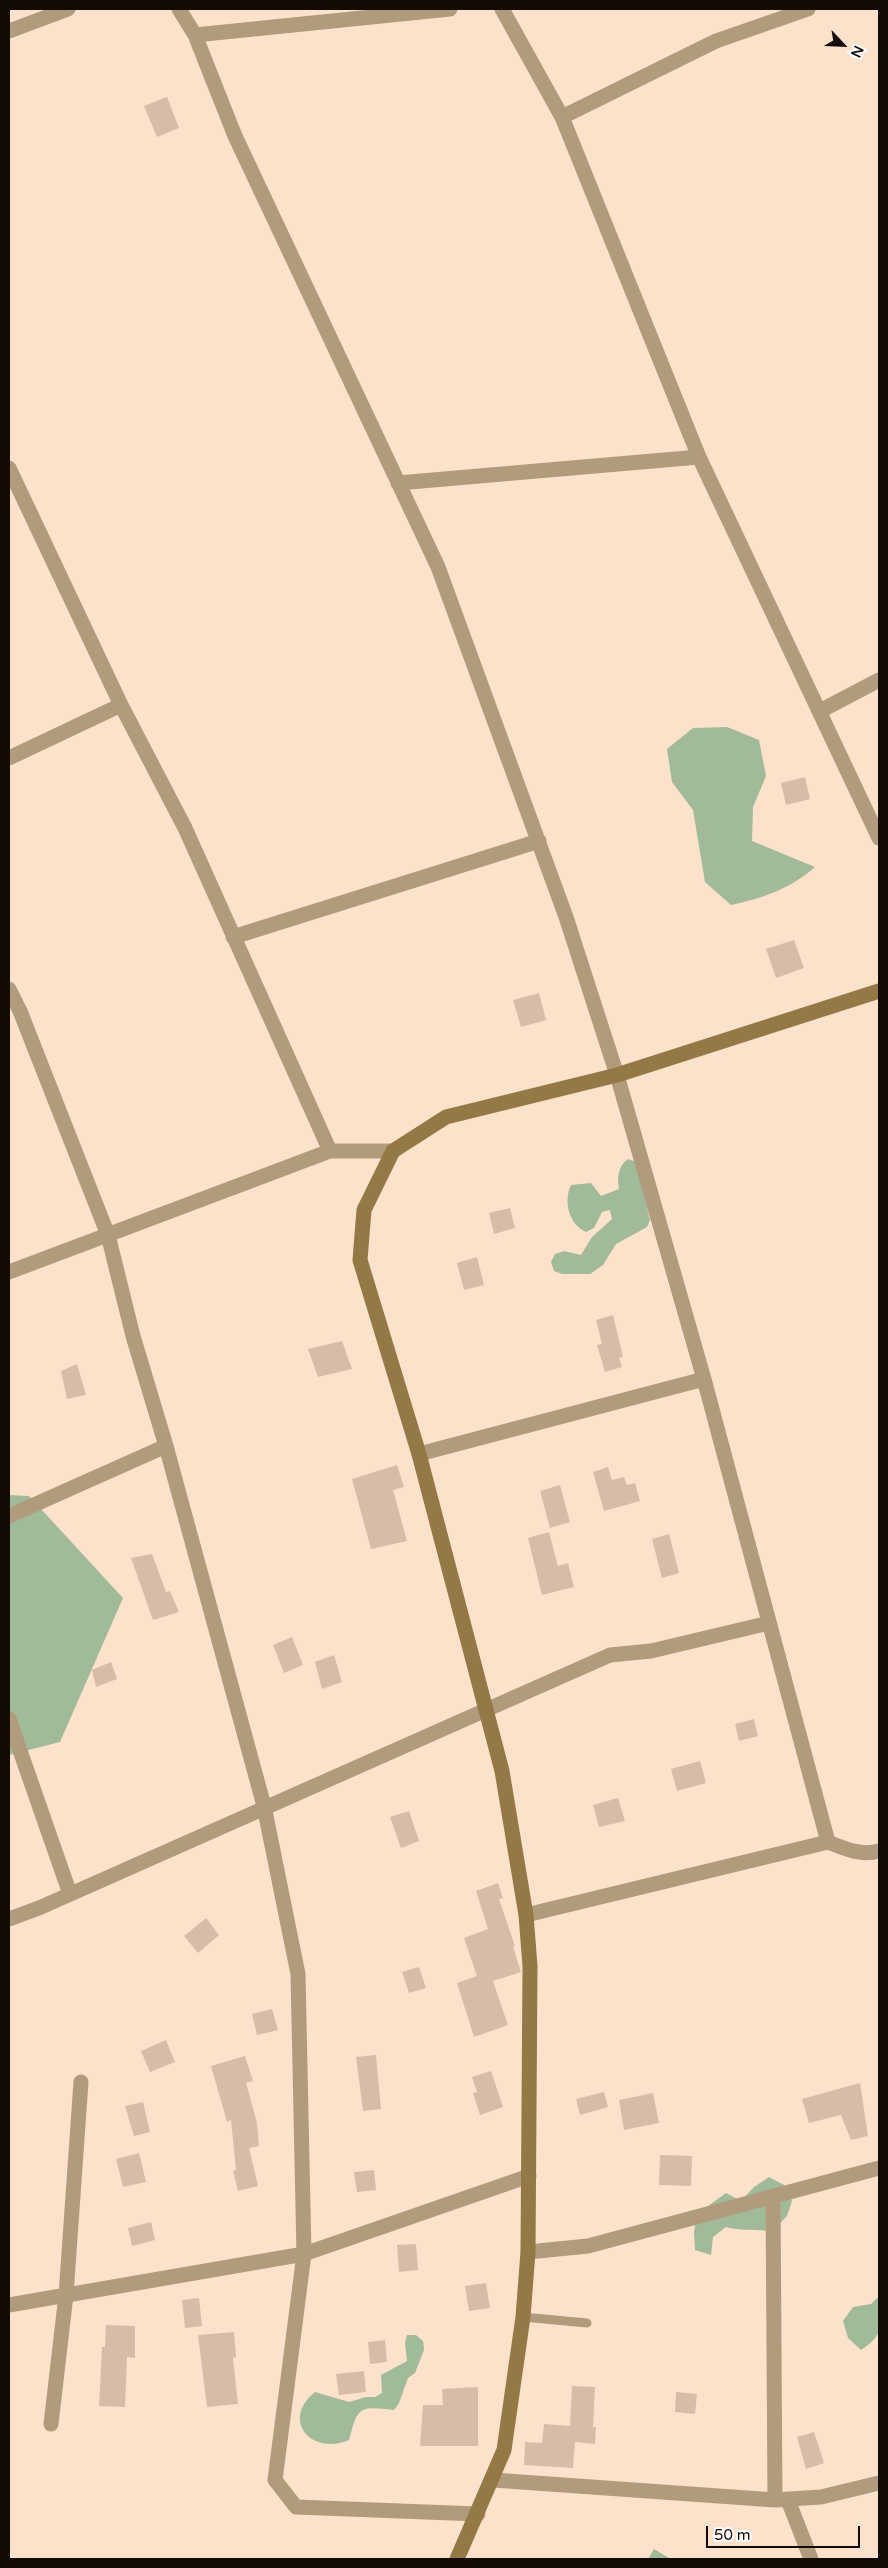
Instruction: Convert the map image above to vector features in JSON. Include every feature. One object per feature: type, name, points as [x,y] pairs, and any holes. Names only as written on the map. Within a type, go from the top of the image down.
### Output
[{"type":"street","points":[[9,31],[68,9]]},
{"type":"street","points":[[180,9],[195,35],[234,136],[438,567],[566,917],[618,1075],[704,1379],[828,1842]]},
{"type":"street","points":[[195,35],[450,9]]},
{"type":"street","points":[[502,9],[562,117],[699,457],[879,838]]},
{"type":"street","points":[[562,117],[716,41],[808,9]]},
{"type":"street","points":[[398,483],[699,457]]},
{"type":"street","points":[[9,468],[122,705],[185,828],[330,1151]]},
{"type":"street","points":[[820,711],[879,680]]},
{"type":"street","points":[[9,758],[122,705]]},
{"type":"street","points":[[233,937],[539,841]]},
{"type":"street","points":[[9,989],[14,1013],[108,1235],[133,1336],[166,1446],[264,1806],[298,1974],[304,2254],[275,2480],[296,2507],[478,2514]]},
{"type":"street","points":[[457,2559],[493,2480],[504,2450],[523,2317],[528,2252],[530,1966],[526,1915],[502,1771],[419,1454],[360,1260],[364,1210],[393,1151],[446,1117],[618,1075],[879,991]]},
{"type":"street","points":[[9,1272],[330,1151],[393,1151]]},
{"type":"street","points":[[419,1454],[704,1379]]},
{"type":"street","points":[[9,1516],[166,1446]]},
{"type":"street","points":[[9,1919],[70,1894],[264,1806],[610,1655],[651,1651],[769,1623]]},
{"type":"street","points":[[9,1719],[70,1894]]},
{"type":"street","points":[[526,1915],[828,1842],[848,1850],[868,1854],[879,1851]]},
{"type":"street","points":[[51,2424],[66,2295],[81,2082]]},
{"type":"street","points":[[528,2252],[588,2246],[879,2168]]},
{"type":"street","points":[[9,2305],[304,2254],[529,2176]]},
{"type":"street","points":[[773,2197],[781,2500],[811,2559]]},
{"type":"street","points":[[493,2480],[781,2500],[821,2497],[879,2483]]},
{"type":"lane","points":[[523,2317],[587,2323]]},
{"type":"green space","points":[[727,727],[759,740],[766,776],[753,807],[752,841],[815,867],[806,875],[776,892],[731,905],[705,882],[693,810],[672,782],[667,749],[693,728]]},
{"type":"green space","points":[[628,1159],[636,1162],[650,1220],[647,1227],[616,1244],[603,1265],[590,1274],[562,1274],[554,1271],[551,1262],[555,1254],[564,1251],[581,1255],[592,1237],[612,1219],[610,1210],[602,1212],[594,1228],[586,1232],[575,1224],[568,1205],[571,1185],[591,1183],[601,1196],[619,1189],[619,1172],[622,1165]]},
{"type":"green space","points":[[9,1495],[29,1496],[123,1598],[60,1742],[9,1755]]},
{"type":"green space","points":[[769,2177],[784,2185],[792,2201],[787,2216],[772,2232],[726,2227],[713,2237],[711,2255],[695,2250],[694,2232],[697,2214],[726,2193],[741,2201],[754,2187]]},
{"type":"green space","points":[[879,2296],[880,2328],[875,2338],[861,2350],[848,2338],[843,2321],[853,2307],[871,2304]]},
{"type":"green space","points":[[407,2335],[416,2335],[423,2341],[424,2350],[415,2373],[408,2378],[399,2403],[394,2410],[373,2408],[362,2411],[355,2420],[349,2440],[335,2444],[322,2443],[312,2439],[305,2432],[301,2423],[300,2413],[305,2402],[315,2392],[349,2402],[366,2397],[375,2397],[382,2393],[381,2375],[407,2361],[405,2343]]},
{"type":"green space","points":[[654,2549],[669,2558],[648,2559]]},
{"type":"building","points":[[167,97],[179,128],[157,137],[144,106]]},
{"type":"building","points":[[805,777],[810,799],[786,805],[781,783]]},
{"type":"building","points":[[794,940],[804,968],[776,978],[766,949]]},
{"type":"building","points":[[539,993],[546,1020],[521,1027],[513,1000]]},
{"type":"building","points":[[510,1208],[515,1228],[494,1234],[489,1213]]},
{"type":"building","points":[[477,1257],[484,1285],[464,1290],[457,1263]]},
{"type":"building","points":[[613,1315],[623,1357],[619,1358],[622,1367],[605,1372],[597,1345],[602,1344],[596,1320]]},
{"type":"building","points":[[342,1341],[352,1369],[318,1377],[308,1349]]},
{"type":"building","points":[[77,1364],[86,1395],[67,1399],[61,1371]]},
{"type":"building","points":[[397,1465],[404,1487],[393,1490],[407,1541],[371,1549],[352,1479]]},
{"type":"building","points":[[608,1467],[612,1480],[624,1477],[627,1485],[635,1483],[640,1501],[604,1511],[593,1472]]},
{"type":"building","points":[[560,1485],[570,1522],[550,1528],[540,1491]]},
{"type":"building","points":[[549,1532],[558,1566],[568,1563],[574,1587],[542,1595],[528,1538]]},
{"type":"building","points":[[669,1534],[679,1573],[662,1578],[652,1539]]},
{"type":"building","points":[[152,1554],[166,1592],[170,1591],[179,1612],[153,1620],[131,1558]]},
{"type":"building","points":[[292,1637],[303,1665],[284,1673],[273,1645]]},
{"type":"building","points":[[334,1655],[342,1682],[322,1689],[315,1662]]},
{"type":"building","points":[[111,1662],[117,1679],[96,1687],[92,1670]]},
{"type":"building","points":[[754,1719],[758,1736],[739,1741],[735,1724]]},
{"type":"building","points":[[700,1761],[706,1783],[677,1791],[671,1769]]},
{"type":"building","points":[[618,1798],[625,1821],[599,1827],[593,1805]]},
{"type":"building","points":[[409,1811],[419,1841],[401,1848],[390,1817]]},
{"type":"building","points":[[498,1883],[503,1898],[499,1899],[515,1946],[513,1947],[521,1972],[493,1981],[508,2025],[474,2037],[457,1983],[477,1976],[464,1938],[488,1929],[476,1891]]},
{"type":"building","points":[[206,1918],[219,1935],[198,1953],[184,1936]]},
{"type":"building","points":[[419,1967],[426,1988],[409,1993],[402,1972]]},
{"type":"building","points":[[272,2009],[278,2030],[257,2035],[252,2014]]},
{"type":"building","points":[[166,2040],[175,2062],[150,2072],[141,2051]]},
{"type":"building","points":[[376,2055],[381,2109],[363,2111],[356,2057]]},
{"type":"building","points":[[245,2056],[253,2081],[246,2083],[257,2123],[259,2146],[249,2148],[258,2186],[238,2191],[233,2171],[236,2170],[231,2120],[227,2122],[211,2066]]},
{"type":"building","points":[[491,2071],[503,2107],[480,2115],[473,2093],[477,2092],[472,2077]]},
{"type":"building","points":[[860,2083],[868,2136],[851,2140],[841,2115],[809,2123],[802,2099]]},
{"type":"building","points":[[604,2092],[608,2107],[580,2115],[576,2099]]},
{"type":"building","points":[[653,2093],[659,2123],[624,2130],[619,2100]]},
{"type":"building","points":[[143,2102],[150,2132],[134,2136],[125,2106]]},
{"type":"building","points":[[139,2153],[146,2182],[123,2187],[116,2159]]},
{"type":"building","points":[[660,2155],[692,2156],[691,2186],[659,2185]]},
{"type":"building","points":[[374,2170],[376,2190],[357,2192],[354,2172]]},
{"type":"building","points":[[151,2222],[155,2240],[132,2246],[128,2228]]},
{"type":"building","points":[[416,2244],[418,2270],[399,2272],[397,2245]]},
{"type":"building","points":[[486,2283],[490,2308],[469,2311],[465,2286]]},
{"type":"building","points":[[199,2298],[202,2326],[185,2328],[182,2300]]},
{"type":"building","points":[[106,2325],[135,2326],[135,2358],[127,2357],[125,2407],[99,2406],[102,2347],[105,2347]]},
{"type":"building","points":[[234,2332],[236,2357],[233,2358],[238,2404],[207,2407],[198,2335]]},
{"type":"building","points":[[385,2340],[387,2362],[370,2364],[368,2342]]},
{"type":"building","points":[[364,2371],[366,2392],[339,2395],[336,2374]]},
{"type":"building","points":[[572,2386],[595,2387],[593,2427],[596,2427],[595,2444],[575,2442],[573,2468],[524,2465],[525,2442],[542,2443],[544,2424],[570,2426]]},
{"type":"building","points":[[478,2387],[478,2446],[420,2446],[423,2405],[443,2405],[442,2389]]},
{"type":"building","points":[[676,2392],[697,2394],[695,2414],[675,2412]]},
{"type":"building","points":[[814,2432],[824,2463],[806,2469],[797,2437]]}]
